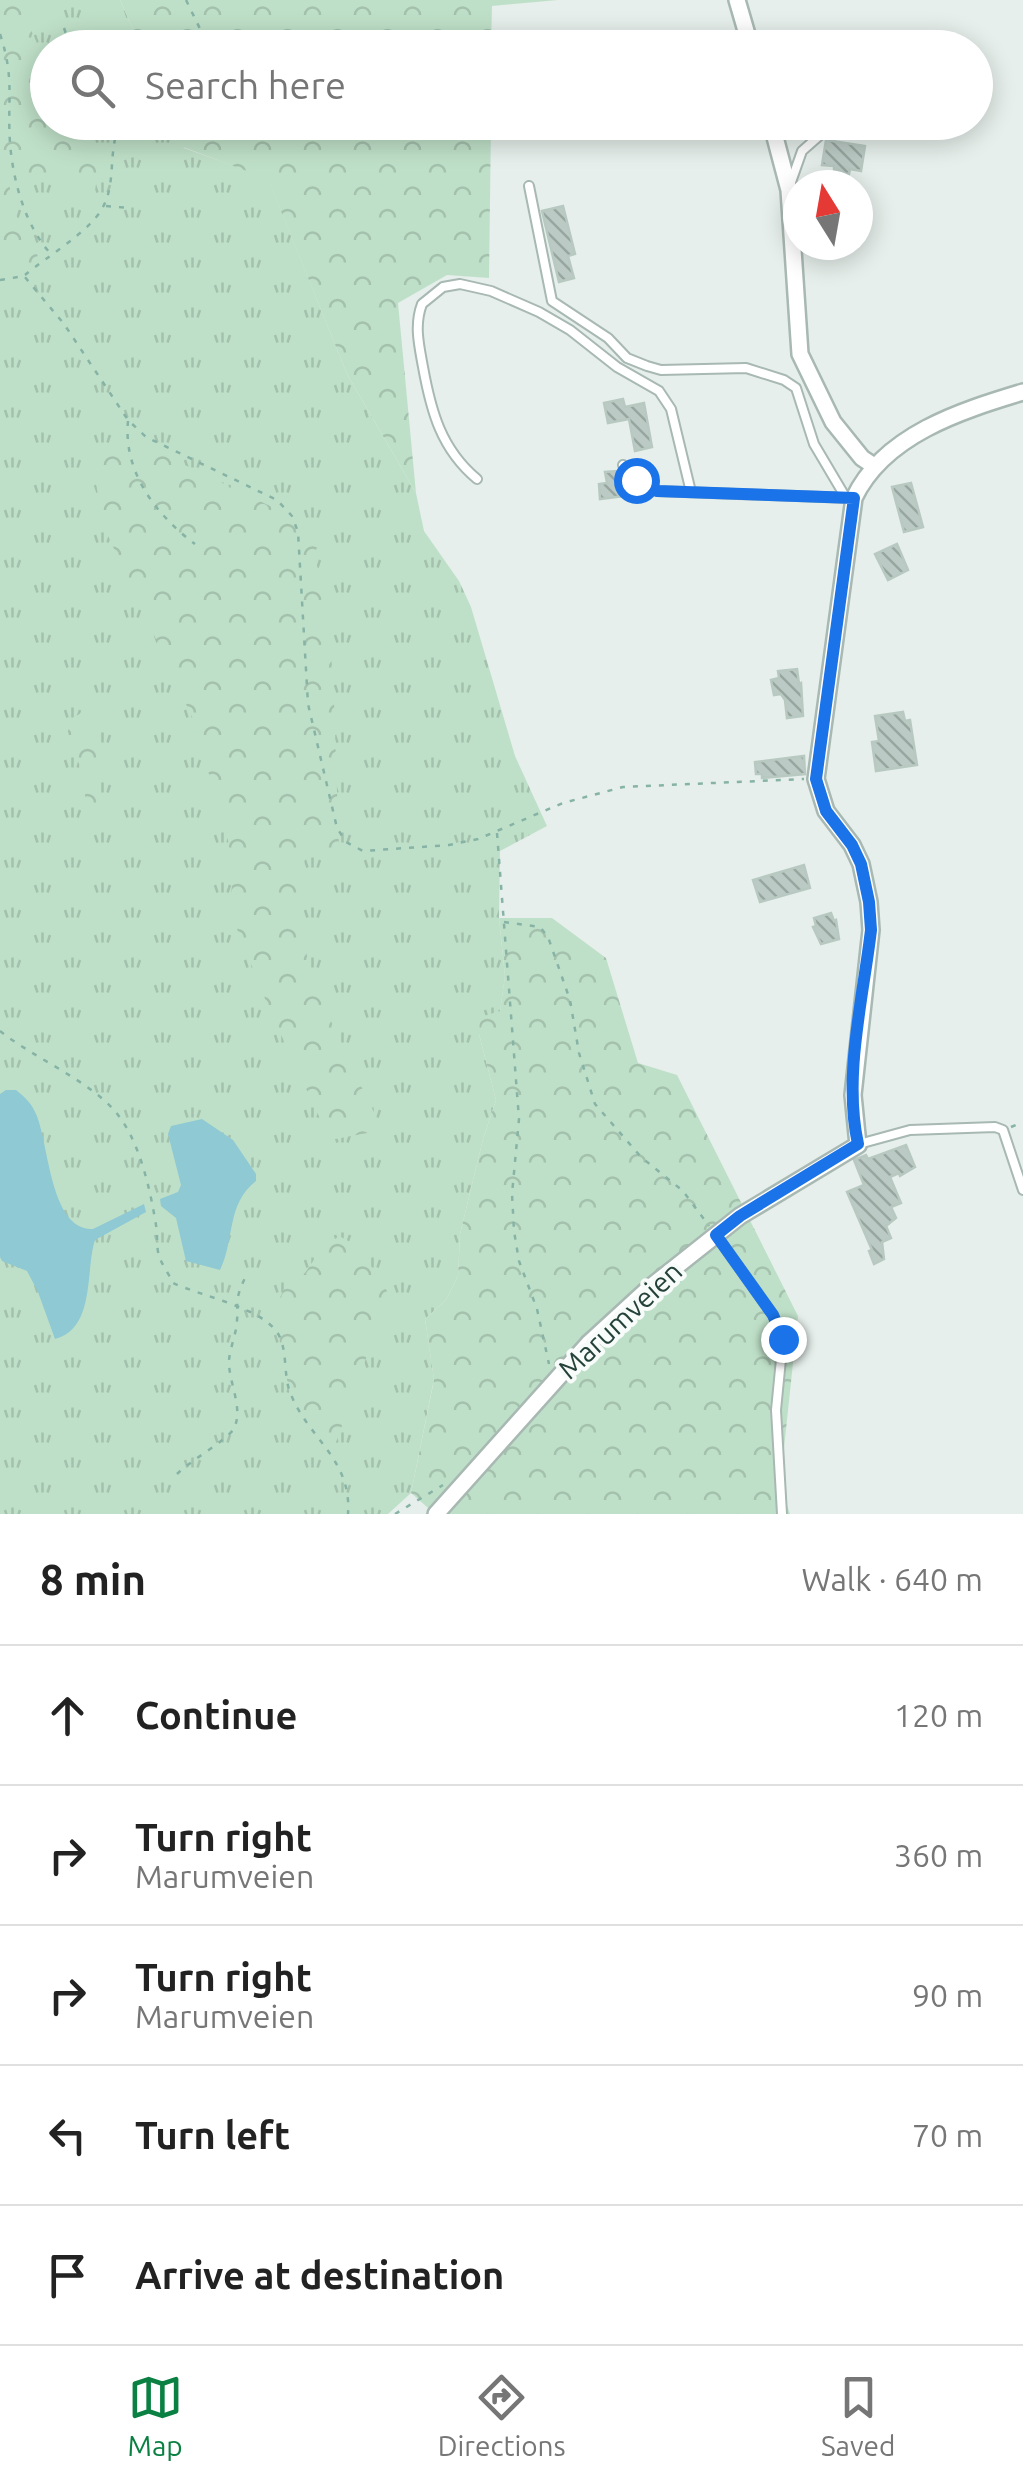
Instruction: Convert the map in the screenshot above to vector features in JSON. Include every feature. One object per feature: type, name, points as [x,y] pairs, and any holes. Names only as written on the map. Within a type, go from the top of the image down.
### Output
[{"type":"street","points":[[736,0],[745,30]]},
{"type":"street","points":[[776,140],[784,170]]},
{"type":"street","points":[[794,260],[800,354],[833,422],[862,458],[874,466]]},
{"type":"street","points":[[858,1144],[853,1094],[871,930],[869,902],[861,864],[826,811],[816,779],[850,498],[890,451],[936,425],[1023,392]]},
{"type":"street","name":"Marumveien","points":[[439,1513],[608,1325],[740,1216],[858,1144]]},
{"type":"lane","points":[[796,170],[802,152],[816,140]]},
{"type":"lane","points":[[529,186],[552,301],[580,316],[627,358],[662,370],[746,368],[762,371],[796,388],[816,390]]},
{"type":"lane","points":[[476,479],[460,465],[440,432],[430,405],[417,336],[422,304],[443,287],[460,284],[539,312],[570,330],[616,367],[659,390],[671,408],[691,492]]},
{"type":"lane","points":[[796,388],[814,444],[850,498]]},
{"type":"lane","points":[[623,465],[636,480],[657,491],[850,498]]},
{"type":"lane","points":[[858,1144],[910,1130],[995,1127],[1003,1130],[1023,1190]]},
{"type":"lane","points":[[716,1235],[773,1315],[783,1339],[776,1410],[782,1514]]},
{"type":"path","points":[[186,0],[201,30]]},
{"type":"path","points":[[0,34],[12,75],[10,144],[25,211],[36,236],[50,253]]},
{"type":"path","points":[[0,280],[24,276],[92,222],[104,206],[113,140]]},
{"type":"path","points":[[104,206],[130,208]]},
{"type":"path","points":[[24,276],[64,324],[128,420],[146,438],[277,500],[292,516],[299,548],[308,704],[337,828],[346,842],[363,851],[449,845],[496,832],[563,803],[624,787],[816,779]]},
{"type":"path","points":[[128,420],[127,451],[146,492],[172,526],[195,544]]},
{"type":"path","points":[[496,832],[519,1119],[512,1194],[514,1231],[553,1382]]},
{"type":"path","points":[[504,922],[540,927],[548,937],[570,1000],[579,1053],[595,1104],[641,1157],[683,1191],[716,1235]]},
{"type":"path","points":[[0,1031],[113,1109],[143,1168],[159,1255],[173,1283],[261,1318],[278,1334],[289,1390],[305,1421],[333,1454],[346,1487],[348,1514]]},
{"type":"path","points":[[177,1474],[197,1455],[231,1434],[235,1426],[238,1413],[229,1361],[237,1323],[236,1296],[246,1276]]},
{"type":"path","points":[[395,1514],[444,1484]]},
{"type":"green space","points":[[0,0],[120,0],[133,30],[30,30],[30,140],[180,140],[184,148],[268,178],[347,374],[416,493],[424,531],[459,581],[471,607],[515,756],[547,826],[500,851],[499,918],[505,976],[500,1012],[479,1034],[496,1100],[460,1234],[458,1276],[446,1300],[425,1319],[434,1379],[411,1493],[388,1514],[0,1514]]},
{"type":"green space","points":[[0,0],[17,0],[31,30],[30,140],[68,140],[101,147],[95,191],[6,172],[21,234],[38,256],[25,270],[0,270]]},
{"type":"green space","points":[[120,0],[558,0],[492,6],[491,30],[133,30]]},
{"type":"green space","points":[[180,140],[491,140],[489,278],[447,275],[398,303],[416,493],[347,374],[268,179],[183,147]]},
{"type":"green space","points":[[137,442],[324,532],[315,552],[333,672],[339,851],[308,847],[298,894],[300,925],[329,1017],[383,1130],[330,1140],[270,1011],[229,909],[233,878],[228,840],[193,719],[103,525],[94,471],[106,446]]},
{"type":"green space","points":[[89,708],[101,724],[101,829],[88,821],[80,767],[65,739],[73,718]]},
{"type":"green space","points":[[499,918],[552,918],[606,958],[638,1063],[677,1075],[798,1316],[780,1486],[790,1514],[435,1514],[411,1493],[434,1380],[425,1319],[446,1300],[458,1276],[460,1234],[496,1100],[479,1034],[480,1017],[500,1011],[505,976]]},
{"type":"green space","points":[[339,1236],[358,1246],[389,1294],[335,1445],[305,1421],[289,1390],[274,1310],[288,1281],[305,1273],[320,1251]]},
{"type":"water","points":[[16,1090],[34,1110],[59,1201],[79,1226],[93,1229],[144,1204],[146,1212],[95,1240],[83,1311],[68,1333],[55,1339],[27,1271],[0,1257],[0,1094]]},
{"type":"water","points":[[202,1119],[233,1140],[256,1174],[256,1181],[246,1190],[235,1211],[220,1270],[186,1261],[176,1218],[161,1206],[160,1199],[178,1192],[181,1185],[168,1134],[171,1126]]},
{"type":"building","points":[[826,140],[865,146],[861,170],[834,170],[834,166],[822,165]]},
{"type":"building","points":[[563,206],[575,254],[568,256],[574,278],[559,282],[542,211]]},
{"type":"building","points":[[623,399],[625,407],[644,403],[652,447],[635,451],[629,419],[608,423],[604,403]]},
{"type":"building","points":[[618,471],[625,496],[600,499],[599,484],[607,483],[605,472]]},
{"type":"building","points":[[911,483],[923,527],[904,532],[892,487]]},
{"type":"building","points":[[897,544],[908,570],[888,580],[875,554]]},
{"type":"building","points":[[797,669],[803,716],[787,718],[785,700],[781,694],[774,695],[771,680],[779,678],[778,671]]},
{"type":"building","points":[[903,712],[905,721],[910,720],[917,765],[876,771],[872,742],[879,741],[875,716]]},
{"type":"building","points":[[804,756],[805,774],[762,778],[762,774],[756,774],[755,762]]},
{"type":"building","points":[[804,865],[810,888],[760,902],[753,880]]},
{"type":"building","points":[[831,913],[839,939],[821,944],[813,927],[814,918]]},
{"type":"building","points":[[906,1145],[915,1167],[890,1177],[901,1203],[891,1207],[896,1218],[886,1226],[891,1238],[882,1242],[884,1259],[874,1264],[869,1251],[872,1250],[847,1192],[864,1185],[854,1160]]},
{"type":"route","points":[[636,480],[657,491],[854,498],[816,779],[826,811],[861,864],[869,902],[871,930],[853,1094],[858,1144],[740,1216],[716,1235],[773,1315],[783,1339]]}]
